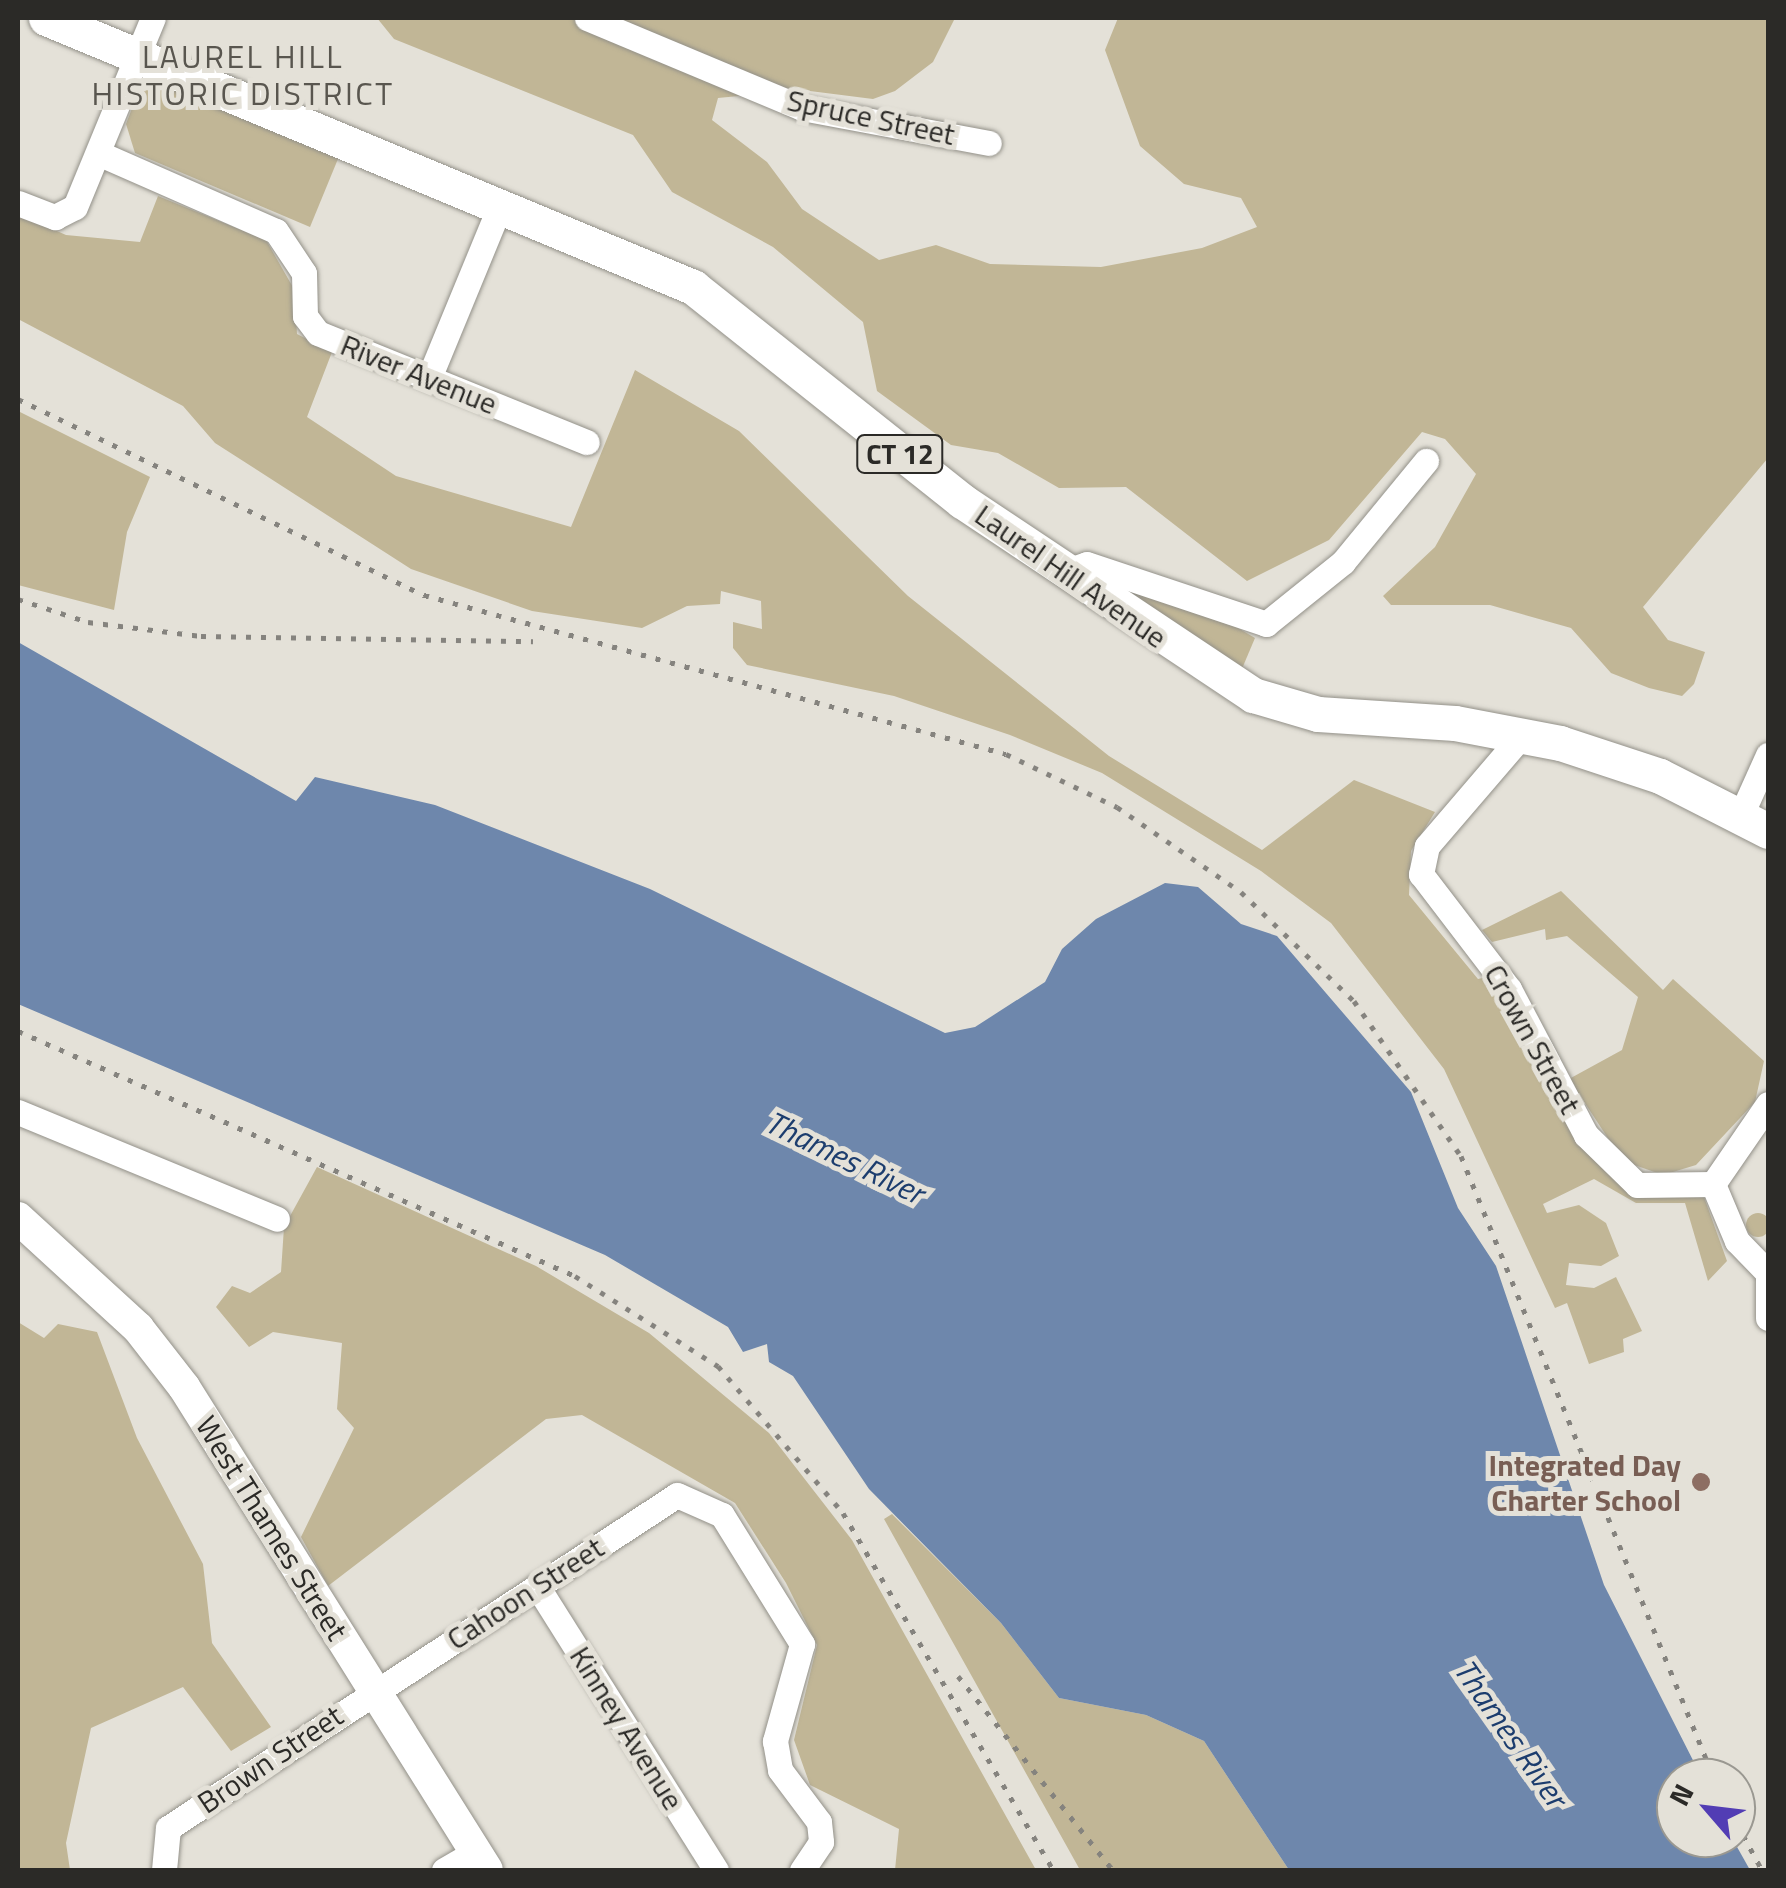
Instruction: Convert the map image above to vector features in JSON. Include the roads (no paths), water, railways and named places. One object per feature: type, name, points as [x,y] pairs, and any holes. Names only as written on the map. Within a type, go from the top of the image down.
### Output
[{"type":"highway","name":"Laurel Hill Avenue","points":[[46,18],[710,296],[916,467],[1064,572],[1277,705],[1523,734],[1651,772],[1754,823]]},
{"type":"main road","name":"West Thames Street","points":[[18,1218],[131,1320],[175,1375],[480,1861]]},
{"type":"street","points":[[18,203],[66,214],[98,152],[153,18]]},
{"type":"street","name":"Spruce Street","points":[[587,18],[802,108],[990,143]]},
{"type":"street","name":"River Avenue","points":[[98,152],[270,226],[304,272],[314,330],[587,442]]},
{"type":"street","points":[[429,378],[500,206]]},
{"type":"street","points":[[1064,572],[1087,564],[1266,624],[1343,562],[1426,461]]},
{"type":"street","name":"Crown Street","points":[[1523,734],[1427,846],[1423,882],[1509,988],[1609,1165],[1650,1188],[1713,1184]]},
{"type":"street","points":[[1754,823],[1768,756]]},
{"type":"street","points":[[1768,1104],[1713,1184],[1737,1241],[1768,1270],[1768,1318]]},
{"type":"street","points":[[18,1112],[277,1218]]},
{"type":"street","name":"Cahoon Street","points":[[373,1691],[677,1495],[722,1515],[802,1644],[775,1741],[780,1770],[819,1822],[820,1842],[802,1870]]},
{"type":"street","name":"Kinney Avenue","points":[[537,1586],[716,1870]]},
{"type":"street","name":"Brown Street","points":[[164,1870],[168,1828],[373,1691]]},
{"type":"street","points":[[444,1870],[480,1861]]},
{"type":"water","name":"Thames River","points":[[18,642],[296,801],[315,777],[435,805],[650,889],[945,1033],[975,1027],[1045,982],[1062,949],[1096,919],[1165,883],[1198,887],[1241,924],[1277,936],[1411,1092],[1458,1208],[1496,1266],[1604,1585],[1692,1758],[1656,1758],[1656,1858],[1743,1858],[1750,1870],[1289,1870],[1204,1741],[1146,1715],[1059,1698],[1001,1623],[869,1489],[793,1376],[769,1362],[767,1344],[743,1352],[728,1327],[605,1255],[18,1004]]},
{"type":"railway","points":[[18,399],[424,595],[1006,754],[1117,807],[1241,892],[1354,1001],[1461,1156],[1706,1758]]},
{"type":"railway","points":[[18,599],[88,622],[201,636],[533,641]]},
{"type":"railway","points":[[18,1031],[575,1276],[718,1366],[843,1513],[1053,1870]]},
{"type":"railway","points":[[958,1676],[1113,1870]]},
{"type":"railway","points":[[1756,1858],[1762,1870]]},
{"type":"place","name":"Integrated Day Charter School","points":[[1701,1482]]},
{"type":"district","name":"LAUREL HILL HISTORIC DISTRICT","points":[[243,76]]}]
